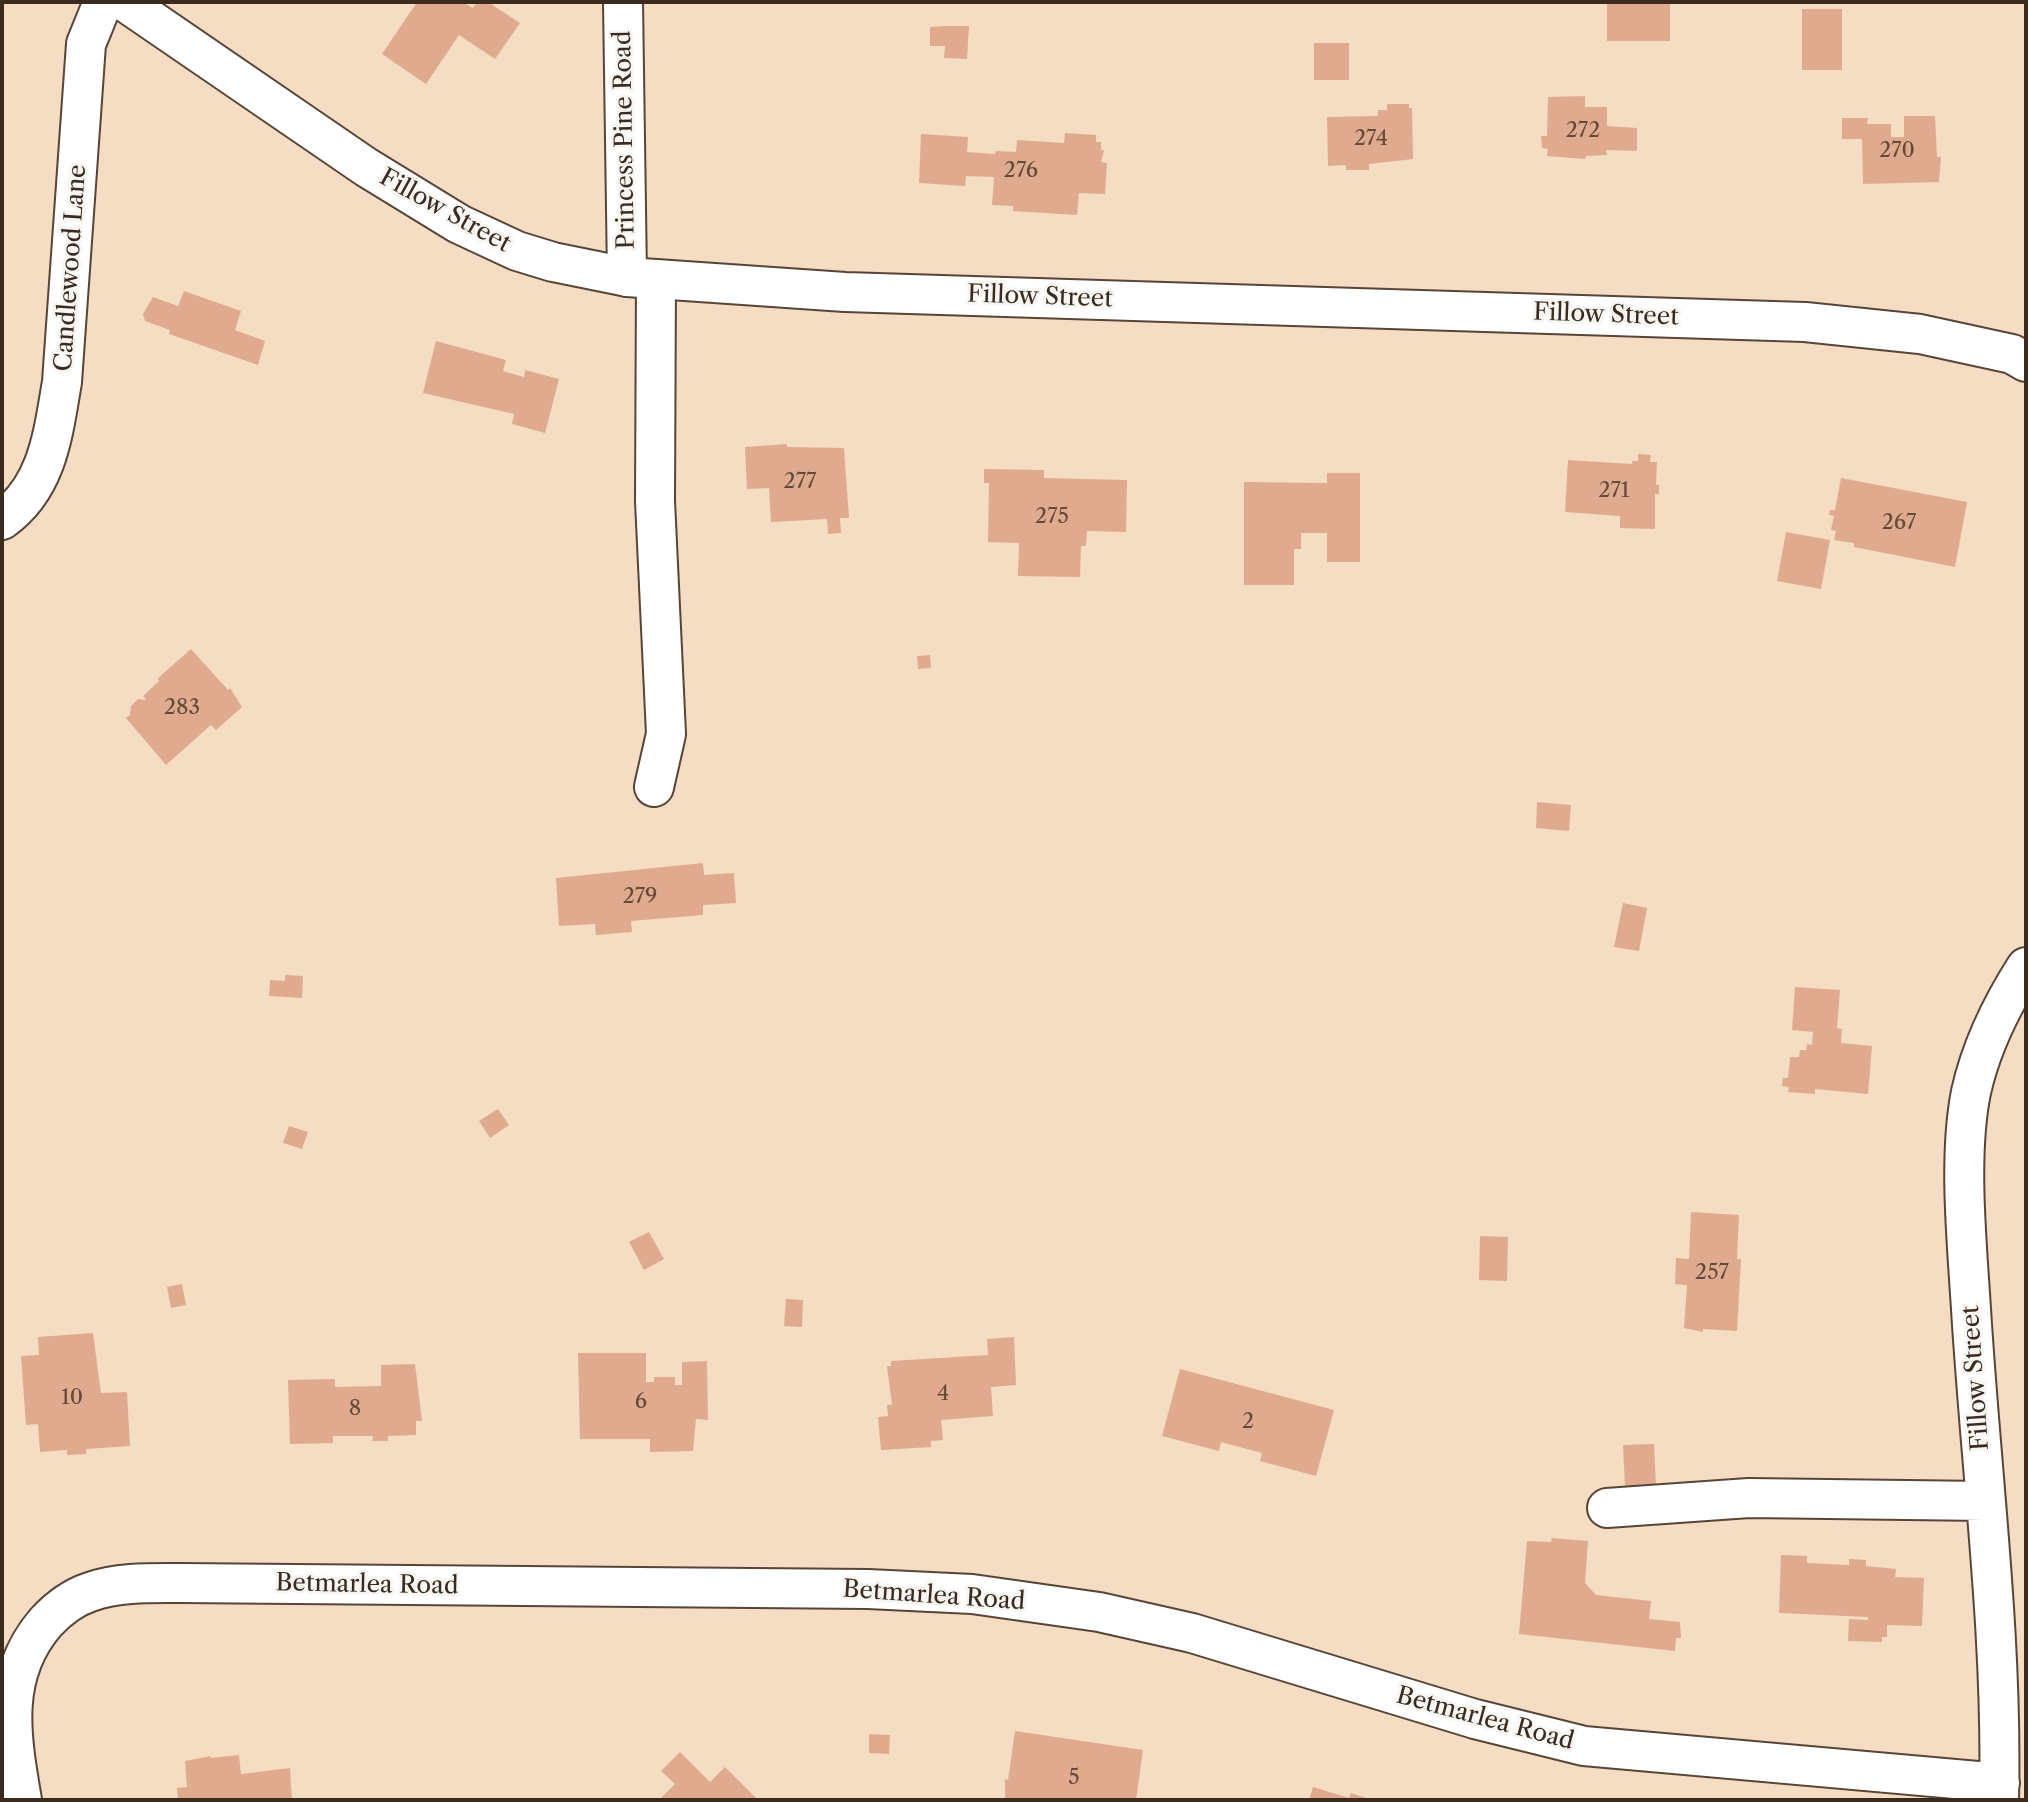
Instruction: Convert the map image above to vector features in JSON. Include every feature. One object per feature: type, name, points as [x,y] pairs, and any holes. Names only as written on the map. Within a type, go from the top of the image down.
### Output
[{"type":"street","name":"Candlewood Lane","points":[[2,520],[34,490],[53,438],[62,382],[86,44],[103,2]]},
{"type":"street","name":"Fillow Street","points":[[125,2],[366,167],[459,224],[529,255],[641,278],[710,285],[845,292],[1805,323],[1920,334],[2012,354],[2026,362]]},
{"type":"street","name":"Princess Pine Road","points":[[623,2],[667,734],[654,787]]},
{"type":"street","name":"Fillow Street","points":[[1999,1791],[2000,1696],[1966,1230],[1968,1131],[1971,1094],[1985,1044],[2026,967]]},
{"type":"street","points":[[1607,1508],[1749,1498],[1985,1501]]},
{"type":"street","name":"Betmarlea Road","points":[[22,1800],[11,1735],[11,1709],[19,1663],[34,1636],[68,1601],[91,1591],[136,1583],[868,1589],[972,1594],[1099,1612],[1192,1633],[1475,1719],[1584,1746],[1999,1791]]},
{"type":"building","points":[[417,2],[463,2],[473,8],[477,2],[488,2],[520,23],[495,59],[459,35],[426,84],[382,54]]},
{"type":"building","points":[[1607,2],[1670,2],[1670,41],[1607,41]]},
{"type":"building","points":[[1802,9],[1842,9],[1842,70],[1802,70]]},
{"type":"building","points":[[969,26],[967,59],[944,58],[945,46],[930,46],[930,27]]},
{"type":"building","points":[[1314,43],[1349,43],[1349,80],[1314,80]]},
{"type":"building","points":[[1585,96],[1585,107],[1607,107],[1607,126],[1637,128],[1637,151],[1606,150],[1607,155],[1586,156],[1585,159],[1547,156],[1548,149],[1542,148],[1541,136],[1547,136],[1548,97]]},
{"type":"building","points":[[1387,104],[1409,104],[1409,108],[1412,108],[1413,159],[1369,164],[1369,170],[1346,170],[1346,165],[1328,166],[1327,117],[1378,116],[1378,110],[1387,110]]},
{"type":"building","points":[[1904,116],[1935,116],[1937,157],[1941,157],[1939,182],[1863,184],[1862,139],[1842,139],[1842,118],[1868,118],[1867,124],[1891,124],[1891,137],[1904,137]]},
{"type":"building","points":[[1065,133],[1096,135],[1096,142],[1101,142],[1101,150],[1104,150],[1101,162],[1107,163],[1105,194],[1079,193],[1077,215],[1013,211],[1013,206],[992,205],[994,177],[966,176],[965,186],[919,183],[921,134],[968,137],[967,152],[995,154],[996,151],[1016,152],[1017,140],[1064,143]]},
{"type":"building","points":[[184,291],[241,311],[235,330],[265,341],[258,365],[169,334],[170,330],[145,321],[143,314],[153,297],[178,306]]},
{"type":"building","points":[[436,341],[506,360],[503,371],[524,377],[525,370],[559,379],[545,433],[512,424],[514,414],[423,393]]},
{"type":"building","points":[[787,444],[787,447],[844,448],[849,518],[840,518],[841,533],[828,534],[827,519],[771,522],[769,488],[747,489],[745,447]]},
{"type":"building","points":[[1638,454],[1651,455],[1650,462],[1657,462],[1656,485],[1659,485],[1659,494],[1655,494],[1655,529],[1620,528],[1620,516],[1565,512],[1568,460],[1632,464],[1632,461],[1638,461]]},
{"type":"building","points":[[984,469],[1044,470],[1044,478],[1127,480],[1126,532],[1087,531],[1086,546],[1081,546],[1080,577],[1018,576],[1019,543],[988,542],[989,483],[984,483]]},
{"type":"building","points":[[1327,473],[1360,473],[1360,562],[1327,562],[1327,533],[1301,533],[1301,549],[1294,549],[1294,585],[1244,585],[1244,482],[1327,483]]},
{"type":"building","points":[[1841,478],[1967,502],[1955,567],[1854,547],[1854,543],[1834,540],[1836,531],[1831,530],[1834,516],[1829,515],[1830,510],[1835,510]]},
{"type":"building","points":[[1786,532],[1830,540],[1821,589],[1777,581]]},
{"type":"building","points":[[191,649],[228,690],[230,688],[242,707],[216,730],[211,725],[166,765],[126,718],[130,715],[131,706],[138,699],[146,700],[143,696],[159,681],[158,678]]},
{"type":"building","points":[[930,655],[931,668],[918,669],[917,656]]},
{"type":"building","points":[[1537,802],[1571,805],[1569,831],[1536,828]]},
{"type":"building","points":[[703,863],[704,875],[734,873],[736,903],[703,905],[703,915],[631,921],[632,932],[596,935],[595,924],[559,926],[556,878]]},
{"type":"building","points":[[1623,903],[1647,908],[1639,951],[1614,947]]},
{"type":"building","points":[[285,975],[303,976],[302,998],[269,996],[270,980],[285,981]]},
{"type":"building","points":[[1795,987],[1840,990],[1837,1028],[1842,1029],[1841,1043],[1872,1046],[1868,1094],[1815,1089],[1815,1094],[1788,1092],[1789,1087],[1782,1086],[1783,1078],[1788,1078],[1790,1057],[1799,1057],[1800,1050],[1806,1050],[1807,1044],[1812,1045],[1813,1032],[1792,1030]]},
{"type":"building","points":[[498,1109],[509,1125],[490,1138],[479,1121]]},
{"type":"building","points":[[289,1126],[308,1132],[302,1149],[283,1143]]},
{"type":"building","points":[[1691,1212],[1739,1215],[1737,1259],[1741,1259],[1737,1331],[1703,1329],[1703,1332],[1684,1328],[1687,1285],[1675,1284],[1676,1258],[1689,1259]]},
{"type":"building","points":[[649,1232],[664,1259],[644,1270],[629,1242]]},
{"type":"building","points":[[1480,1236],[1508,1237],[1507,1281],[1479,1280]]},
{"type":"building","points":[[182,1284],[186,1305],[171,1308],[167,1287]]},
{"type":"building","points":[[786,1299],[803,1300],[802,1327],[784,1326]]},
{"type":"building","points":[[93,1333],[101,1393],[127,1392],[130,1446],[86,1449],[86,1454],[67,1455],[67,1450],[40,1452],[38,1424],[26,1425],[21,1356],[39,1355],[38,1337]]},
{"type":"building","points":[[1014,1337],[1016,1385],[991,1387],[993,1416],[941,1420],[943,1440],[931,1441],[931,1447],[881,1450],[878,1417],[888,1416],[887,1405],[892,1405],[887,1366],[891,1366],[891,1361],[988,1355],[987,1339]]},
{"type":"building","points":[[578,1353],[646,1353],[646,1382],[654,1382],[654,1377],[675,1377],[675,1385],[682,1385],[682,1362],[707,1361],[708,1420],[696,1419],[693,1451],[650,1452],[650,1439],[580,1439]]},
{"type":"building","points":[[415,1364],[422,1421],[416,1421],[416,1435],[388,1436],[388,1441],[372,1441],[373,1436],[333,1436],[333,1443],[290,1444],[288,1380],[335,1379],[335,1387],[381,1386],[381,1365]]},
{"type":"building","points":[[1180,1369],[1334,1410],[1316,1476],[1260,1461],[1262,1453],[1221,1442],[1219,1451],[1162,1436]]},
{"type":"building","points":[[1654,1444],[1656,1486],[1625,1487],[1623,1445]]},
{"type":"building","points":[[1552,1538],[1588,1541],[1585,1583],[1596,1595],[1651,1601],[1649,1619],[1680,1622],[1681,1638],[1676,1638],[1675,1651],[1519,1634],[1527,1541],[1551,1542]]},
{"type":"building","points":[[1781,1555],[1807,1556],[1807,1563],[1849,1565],[1849,1559],[1866,1560],[1866,1566],[1896,1569],[1895,1577],[1924,1578],[1922,1626],[1887,1625],[1887,1637],[1882,1637],[1882,1642],[1848,1641],[1849,1619],[1868,1620],[1868,1617],[1779,1613]]},
{"type":"building","points":[[1015,1731],[1143,1750],[1136,1800],[1005,1800],[1005,1779],[1008,1780]]},
{"type":"building","points":[[869,1734],[890,1735],[889,1754],[869,1753]]},
{"type":"building","points":[[680,1752],[710,1782],[725,1767],[758,1800],[659,1800],[675,1784],[661,1771]]},
{"type":"building","points":[[239,1755],[241,1774],[290,1768],[292,1800],[178,1800],[177,1788],[187,1787],[185,1761]]},
{"type":"building","points":[[1313,1787],[1349,1798],[1351,1793],[1372,1800],[1309,1800]]}]
